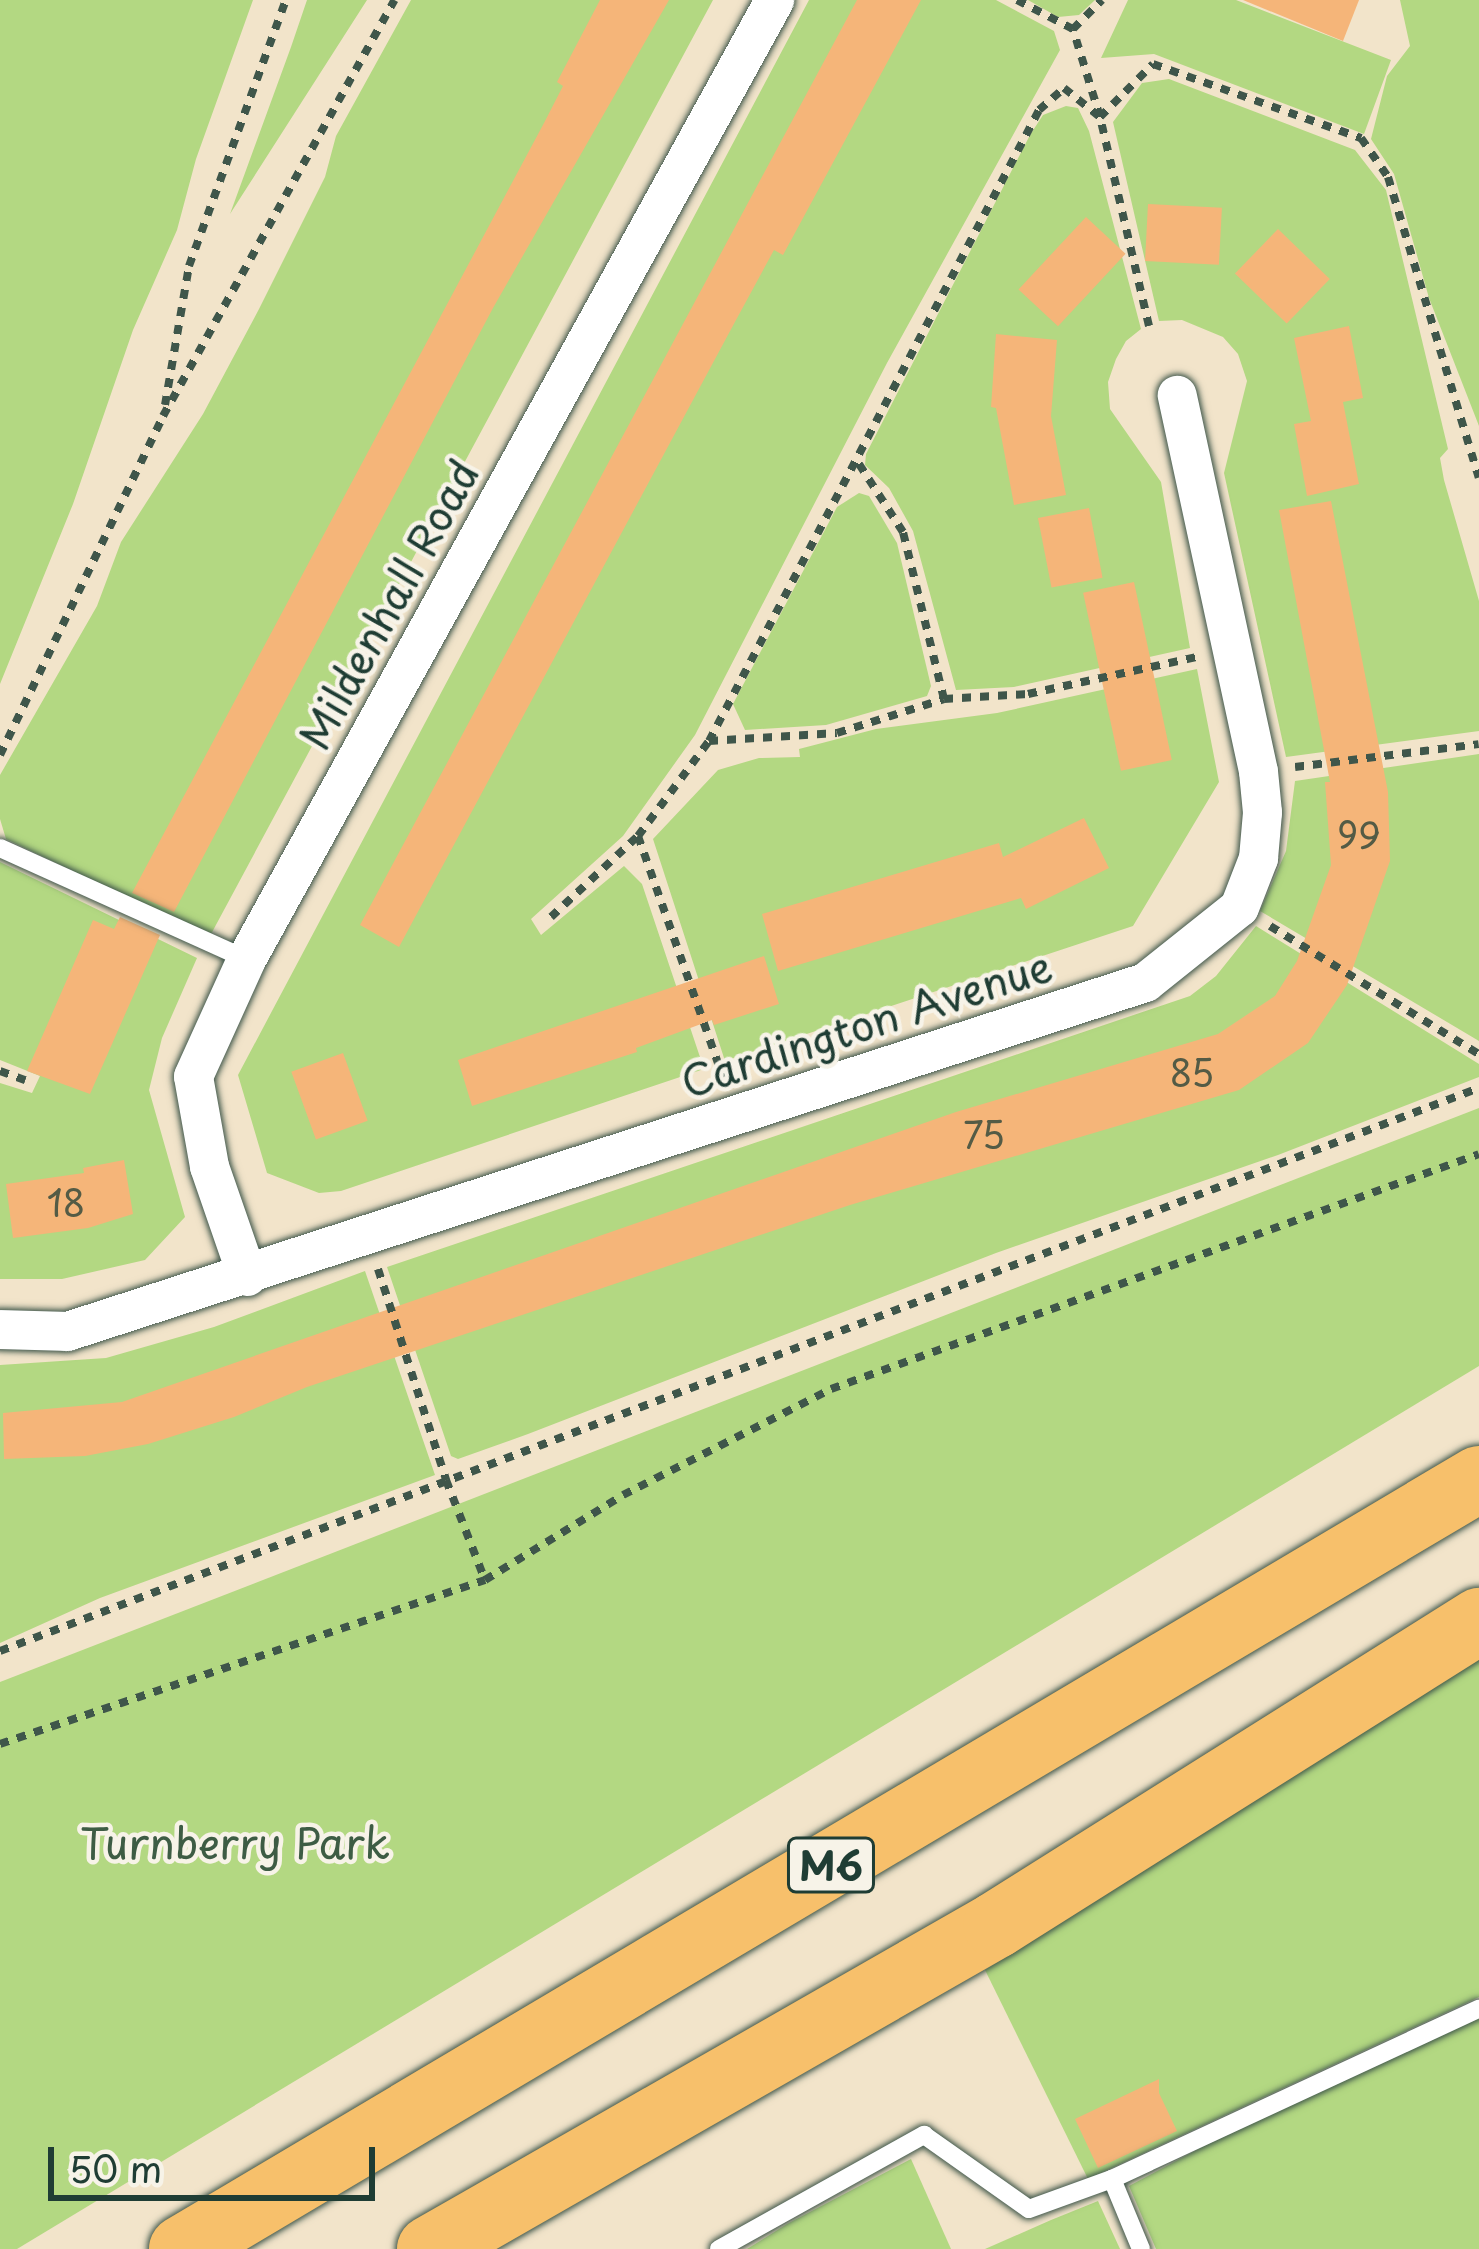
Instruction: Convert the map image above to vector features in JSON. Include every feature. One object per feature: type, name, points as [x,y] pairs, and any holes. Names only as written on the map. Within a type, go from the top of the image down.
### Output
[{"type":"highway","name":"M6","points":[[182,2249],[1479,1479]]},
{"type":"highway","points":[[430,2249],[996,1924],[1479,1621]]},
{"type":"street","name":"Mildenhall Road","points":[[247,1276],[209,1166],[193,1076],[246,959],[774,0]]},
{"type":"street","points":[[1177,395],[1258,771],[1258,859],[1239,907]]},
{"type":"street","name":"Cardington Avenue","points":[[0,1328],[67,1331],[1145,982],[1239,907]]},
{"type":"lane","points":[[0,848],[246,959]]},
{"type":"lane","points":[[719,2249],[924,2135],[1029,2209],[1112,2179],[1479,2009]]},
{"type":"lane","points":[[1112,2179],[1141,2249]]},
{"type":"path","points":[[164,416],[189,266],[286,0]]},
{"type":"path","points":[[0,755],[164,416],[394,0]]},
{"type":"path","points":[[1017,0],[1073,29],[1100,117],[1149,326]]},
{"type":"path","points":[[1073,29],[1102,0]]},
{"type":"path","points":[[1100,117],[1153,64],[1361,138],[1388,177],[1479,478]]},
{"type":"path","points":[[551,917],[638,836],[709,741],[1039,110],[1064,88],[1100,117]]},
{"type":"path","points":[[856,460],[903,532],[944,699]]},
{"type":"path","points":[[709,741],[837,733],[944,699],[1028,694],[1232,649]]},
{"type":"path","points":[[1258,771],[1479,744]]},
{"type":"path","points":[[638,836],[735,1116]]},
{"type":"path","points":[[1239,907],[1479,1054]]},
{"type":"path","points":[[0,1072],[25,1080]]},
{"type":"path","points":[[0,1652],[1479,1088]]},
{"type":"path","points":[[0,1744],[485,1580],[623,1495],[831,1389],[1479,1154]]},
{"type":"path","points":[[368,1236],[446,1480],[485,1580]]},
{"type":"green space","points":[[0,0],[253,0],[196,159],[177,230],[133,330],[73,504],[0,684]]},
{"type":"green space","points":[[307,0],[367,0],[230,214],[291,47]]},
{"type":"green space","points":[[411,0],[713,0],[210,936],[6,839],[0,819],[0,775],[97,606],[121,542],[203,414],[259,309],[325,177],[336,136]]},
{"type":"green space","points":[[809,0],[996,0],[1054,31],[1060,50],[887,363],[695,735],[623,836],[531,919],[541,935],[624,866],[642,884],[704,1069],[341,1191],[319,1193],[267,1173],[238,1075]]},
{"type":"green space","points":[[1028,0],[1095,0],[1079,15],[1058,17]]},
{"type":"green space","points":[[1128,0],[1236,0],[1391,60],[1364,134],[1154,54],[1101,58]]},
{"type":"green space","points":[[1400,0],[1479,0],[1479,426],[1429,298],[1394,174],[1371,139],[1387,76],[1410,46]]},
{"type":"green space","points":[[1169,79],[1355,150],[1386,190],[1448,449],[1440,458],[1444,480],[1479,601],[1479,731],[1286,757],[1224,473],[1247,381],[1238,354],[1223,337],[1182,320],[1159,321],[1113,122],[1142,83]]},
{"type":"green space","points":[[1066,106],[1078,108],[1089,131],[1141,329],[1126,341],[1116,359],[1108,382],[1110,409],[1161,482],[1190,648],[1014,687],[956,690],[913,531],[889,488],[865,465],[866,454],[1030,135],[1043,115]]},
{"type":"green space","points":[[859,493],[869,496],[897,543],[931,686],[927,696],[826,725],[745,730],[733,704],[837,507]]},
{"type":"green space","points":[[1197,669],[1219,782],[1133,926],[725,1061],[653,839],[718,770],[759,758],[800,757],[799,749],[876,729],[997,713]]},
{"type":"green space","points":[[1479,754],[1479,1041],[1260,911],[1286,851],[1295,781]]},
{"type":"green space","points":[[0,862],[197,958],[162,1038],[149,1090],[185,1217],[145,1260],[62,1279],[0,1279],[0,1083],[32,1093],[40,1076],[0,1060]]},
{"type":"green space","points":[[1256,926],[1479,1064],[1479,1077],[1278,1155],[996,1253],[528,1434],[458,1459],[451,1456],[387,1267],[1190,996],[1216,976]]},
{"type":"green space","name":"Turnberry Park","points":[[1479,1108],[1479,1366],[17,2249],[0,2249],[0,1682]]},
{"type":"green space","points":[[365,1271],[435,1475],[100,1598],[0,1643],[0,1365],[106,1358],[214,1327]]},
{"type":"green space","points":[[1479,1658],[1479,1997],[1088,2179],[985,1970]]},
{"type":"green space","points":[[1479,2017],[1479,2249],[1156,2249],[1129,2186],[1270,2111]]},
{"type":"green space","points":[[911,2159],[951,2249],[747,2249],[787,2224]]},
{"type":"green space","points":[[1098,2201],[1120,2249],[985,2249],[1051,2220]]},
{"type":"building","points":[[600,0],[669,0],[493,308],[174,912],[132,893],[544,123],[563,86],[557,82]]},
{"type":"building","points":[[857,0],[921,0],[783,255],[774,250],[399,947],[360,925]]},
{"type":"building","points":[[1243,0],[1359,0],[1343,41]]},
{"type":"building","points":[[1148,204],[1222,208],[1219,265],[1145,261]]},
{"type":"building","points":[[1086,217],[1125,254],[1058,326],[1018,289]]},
{"type":"building","points":[[1278,229],[1330,279],[1287,324],[1235,274]]},
{"type":"building","points":[[1349,326],[1363,398],[1343,402],[1359,484],[1307,496],[1294,424],[1311,421],[1294,338]]},
{"type":"building","points":[[996,334],[1057,340],[1051,416],[1066,495],[1014,505],[996,408],[991,407]]},
{"type":"building","points":[[1331,501],[1388,792],[1390,861],[1347,985],[1308,1043],[1239,1090],[850,1205],[307,1387],[234,1417],[148,1444],[85,1456],[4,1459],[3,1413],[122,1402],[956,1112],[1218,1034],[1275,996],[1297,961],[1331,865],[1325,782],[1330,782],[1279,510]]},
{"type":"building","points":[[1089,508],[1103,578],[1052,588],[1038,518]]},
{"type":"building","points":[[1134,582],[1172,760],[1121,771],[1083,593]]},
{"type":"building","points":[[1084,818],[1109,868],[1026,909],[1021,898],[778,971],[762,914],[999,843],[1003,857]]},
{"type":"building","points":[[120,917],[160,935],[90,1094],[27,1071],[93,920],[114,929]]},
{"type":"building","points":[[764,956],[779,1004],[714,1025],[712,1020],[636,1048],[637,1052],[472,1106],[458,1060]]},
{"type":"building","points":[[343,1053],[368,1121],[316,1139],[291,1072]]},
{"type":"building","points":[[124,1160],[133,1214],[88,1228],[13,1238],[6,1184],[84,1173],[83,1168]]},
{"type":"building","points":[[1159,2079],[1159,2093],[1177,2131],[1098,2168],[1075,2119]]}]
